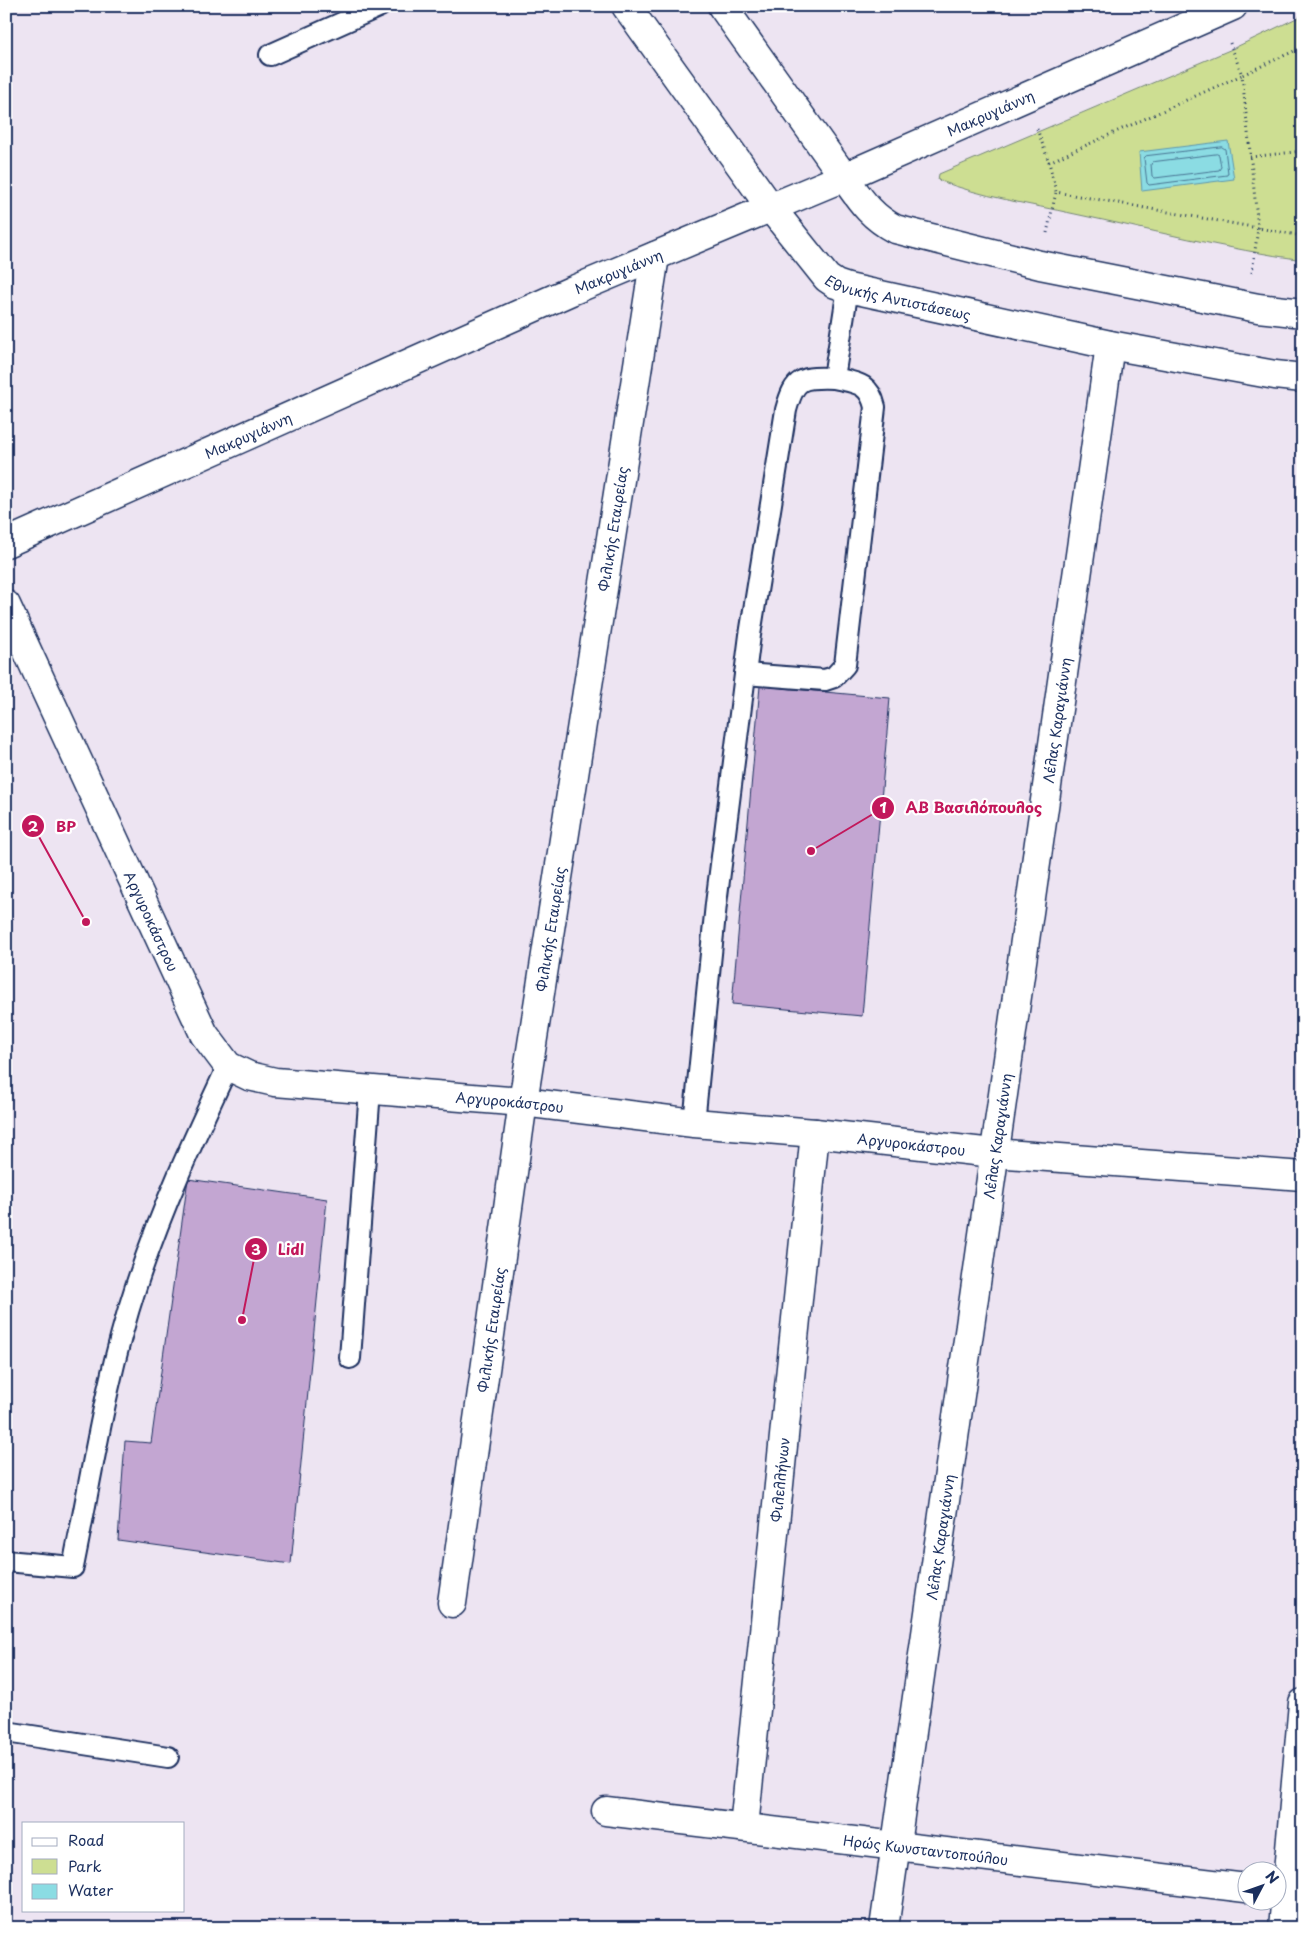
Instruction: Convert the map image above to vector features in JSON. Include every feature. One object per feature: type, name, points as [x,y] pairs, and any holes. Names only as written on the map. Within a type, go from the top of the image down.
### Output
[{"type":"street","name":"Εθνικής Αντιστάσεως","points":[[626,6],[771,208],[826,278],[836,284],[1110,344],[1275,375],[1303,378]]},
{"type":"street","points":[[722,6],[867,209],[877,219],[895,229],[1040,265],[1248,306],[1303,313]]},
{"type":"street","name":"Μακρυγιάννη","points":[[6,543],[572,291],[844,177],[1224,8]]},
{"type":"street","name":"Φιλικής Εταιρείας","points":[[452,1603],[523,1102],[640,365],[655,256]]},
{"type":"street","name":"Λέλας Καραγιάννη","points":[[884,1928],[894,1846],[1110,344]]},
{"type":"street","name":"Αργυροκάστρου","points":[[6,605],[192,1012],[204,1034],[228,1066],[249,1076],[275,1082],[523,1102],[694,1123],[815,1133],[993,1153],[1303,1176]]},
{"type":"street","name":"Φιλελλήνων","points":[[744,1827],[815,1133]]},
{"type":"street","points":[[1283,1928],[1289,1893],[1303,1703]]},
{"type":"street","name":"Ηρώς Κωνσταντοπούλου","points":[[606,1811],[1236,1887]]},
{"type":"lane","points":[[270,55],[380,6]]},
{"type":"lane","points":[[834,378],[848,288]]},
{"type":"lane","points":[[694,1123],[716,904],[745,674],[790,395],[797,384],[807,377],[834,378],[863,385],[869,391],[875,407],[845,665],[834,677],[825,680],[745,674]]},
{"type":"lane","points":[[6,1561],[74,1567],[110,1385],[136,1286],[182,1164],[228,1066]]},
{"type":"lane","points":[[350,1358],[370,1090]]},
{"type":"lane","points":[[6,1732],[168,1757]]},
{"type":"path","points":[[1224,8],[1242,76],[1258,228],[1248,306]]},
{"type":"path","points":[[1040,265],[1056,192],[1049,162],[1303,47]]},
{"type":"path","points":[[1250,157],[1303,151]]},
{"type":"path","points":[[1056,192],[1303,236]]},
{"type":"green space","points":[[1303,15],[1303,260],[1217,245],[1006,200],[938,180],[939,174],[1232,49]]},
{"type":"water","points":[[1228,141],[1234,179],[1142,191],[1139,152]]},
{"type":"building","points":[[760,686],[890,698],[862,1016],[732,1004]]},
{"type":"building","points":[[188,1179],[327,1199],[291,1564],[118,1540],[125,1441],[151,1443]]},
{"type":"place","name":"ΑΒ Βασιλόπουλος","points":[[811,851]]},
{"type":"place","name":"BP","points":[[86,922]]},
{"type":"place","name":"Lidl","points":[[242,1320]]}]
